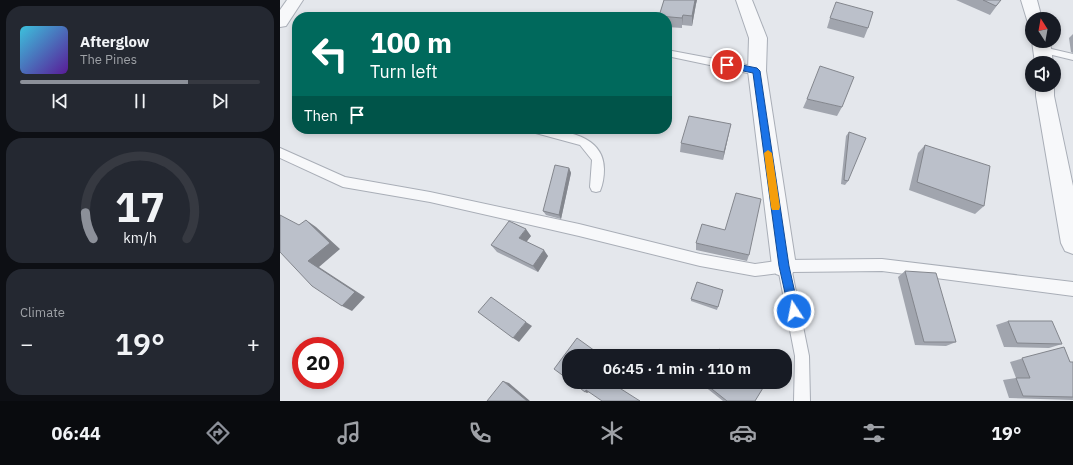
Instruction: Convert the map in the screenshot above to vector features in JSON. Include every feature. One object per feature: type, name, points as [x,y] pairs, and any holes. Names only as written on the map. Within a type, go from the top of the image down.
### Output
[{"type":"street","points":[[280,22],[295,0]]},
{"type":"street","points":[[744,0],[758,38],[757,71],[784,266]]},
{"type":"street","points":[[1029,0],[1032,12]]},
{"type":"street","points":[[1045,92],[1073,243]]},
{"type":"lane","points":[[1042,51],[1073,57]]},
{"type":"lane","points":[[672,55],[757,71]]},
{"type":"lane","points":[[554,134],[584,142],[598,159],[596,187]]},
{"type":"lane","points":[[280,153],[343,182],[430,197],[579,230],[700,260],[755,270],[784,266],[882,264],[1073,289]]},
{"type":"lane","points":[[784,266],[802,356],[802,401]]},
{"type":"building","points":[[664,0],[695,0],[692,16],[683,15],[682,18],[672,17],[672,12],[660,12]]},
{"type":"building","points":[[983,0],[1001,0],[996,6]]},
{"type":"building","points":[[836,2],[873,12],[868,28],[830,18]]},
{"type":"building","points":[[820,66],[854,77],[842,107],[807,99]]},
{"type":"building","points":[[689,116],[731,124],[724,152],[681,143]]},
{"type":"building","points":[[849,132],[866,138],[848,181],[844,180]]},
{"type":"building","points":[[925,145],[990,166],[984,206],[917,182]]},
{"type":"building","points":[[555,165],[569,168],[559,215],[543,211]]},
{"type":"building","points":[[736,193],[761,199],[749,255],[696,243],[702,224],[725,230]]},
{"type":"building","points":[[280,215],[299,225],[306,220],[330,243],[308,261],[355,292],[342,306],[312,286],[280,252]]},
{"type":"building","points":[[509,221],[526,229],[519,238],[544,250],[533,266],[491,245]]},
{"type":"building","points":[[905,271],[936,273],[956,342],[924,342]]},
{"type":"building","points":[[697,282],[723,290],[718,307],[691,299]]},
{"type":"building","points":[[491,297],[526,322],[513,338],[478,312]]},
{"type":"building","points":[[1008,321],[1052,321],[1062,344],[1017,343]]},
{"type":"building","points":[[577,338],[592,349],[569,349]]},
{"type":"building","points":[[1064,347],[1070,362],[1073,362],[1073,397],[1023,396],[1016,378],[1030,378],[1022,358]]},
{"type":"building","points":[[562,358],[562,375],[554,369]]},
{"type":"building","points":[[503,381],[527,401],[487,401]]},
{"type":"building","points":[[581,389],[621,389],[640,401],[602,401],[586,390],[585,392]]},
{"type":"building","points":[[712,389],[762,389],[755,401],[727,401]]},
{"type":"slow traffic","points":[[768,153],[775,207]]},
{"type":"route","points":[[727,65],[757,71],[784,266],[794,311]]}]
